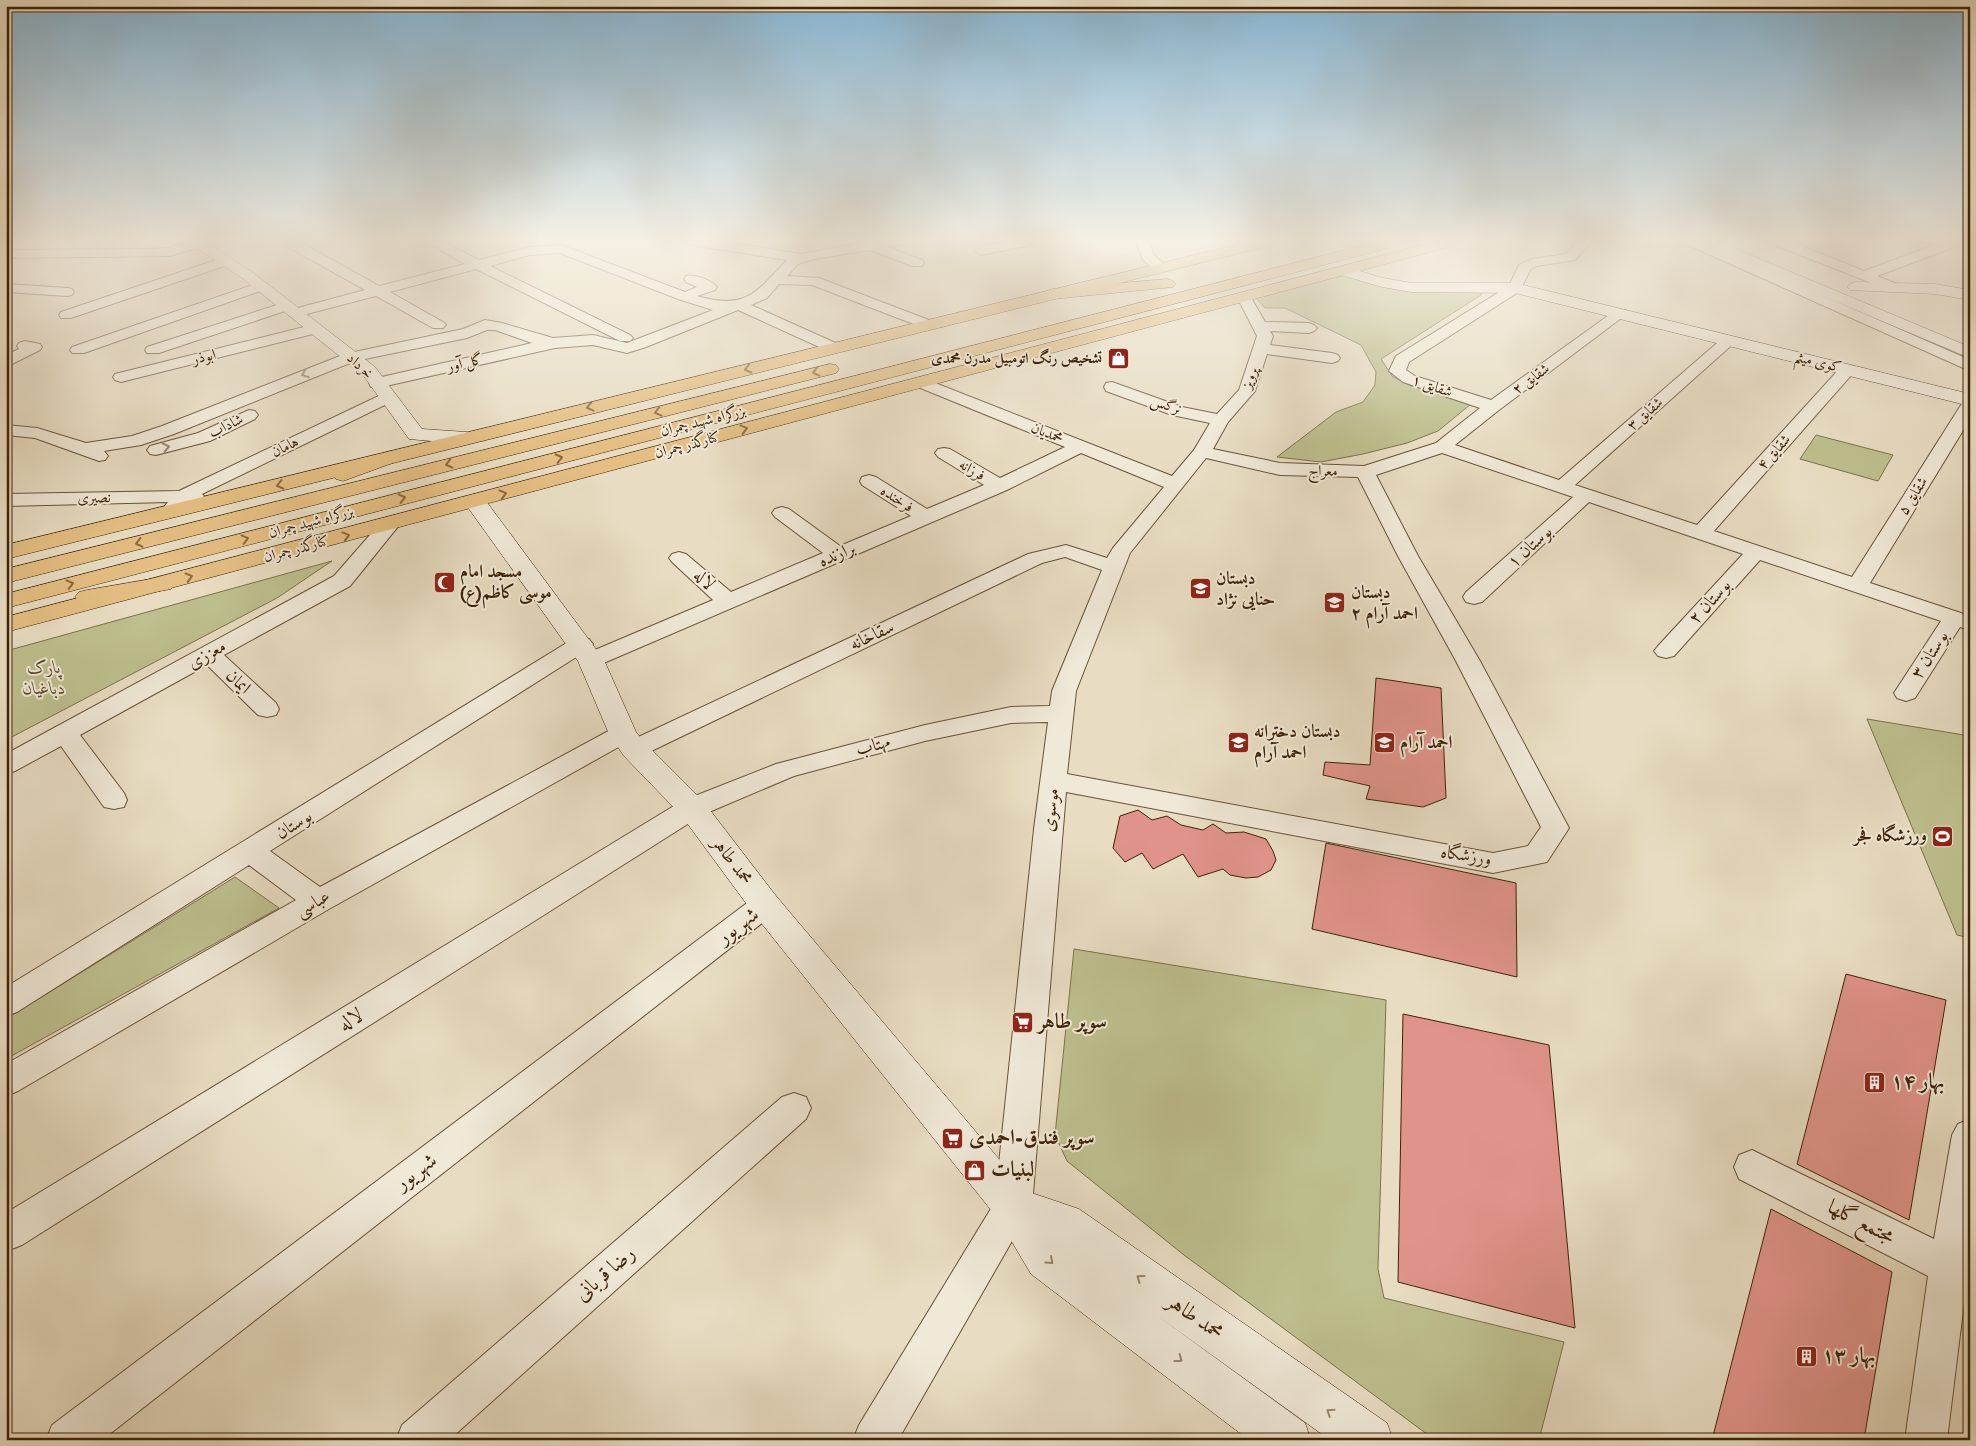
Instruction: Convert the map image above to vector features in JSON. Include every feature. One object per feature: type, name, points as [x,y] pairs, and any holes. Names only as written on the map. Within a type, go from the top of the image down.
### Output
[{"type":"main road","points":[[6,552],[834,348],[933,333],[1008,308]]},
{"type":"main road","name":"بزرگراه شهید چمران","points":[[933,333],[1050,308]]},
{"type":"main road","name":"بزرگراه شهید چمران","points":[[6,601],[1076,308]]},
{"type":"main road","points":[[1090,337],[1131,308]]},
{"type":"main road","name":"کنارگذر چمران","points":[[6,625],[1200,308]]},
{"type":"main road","name":"کوی میثم","points":[[1602,308],[1970,400]]},
{"type":"main road","points":[[1863,308],[1970,353]]},
{"type":"main road","name":"خرداد","points":[[290,309],[369,371],[416,435]]},
{"type":"main road","name":"بزرگراه شهید چمران","points":[[6,576],[850,364]]},
{"type":"main road","points":[[244,517],[330,480],[398,455],[416,435],[466,438]]},
{"type":"main road","name":"محمد طاهر","points":[[475,502],[586,652],[628,741],[692,808],[765,905],[1013,1206],[1046,1259],[1288,1440]]},
{"type":"main road","points":[[6,610],[163,584]]},
{"type":"main road","name":"محمد طاهر","points":[[1013,1206],[1064,1223],[1370,1440]]},
{"type":"street","points":[[66,315],[85,308]]},
{"type":"street","points":[[78,350],[198,308]]},
{"type":"street","points":[[409,308],[438,325]]},
{"type":"street","points":[[566,308],[625,337],[628,342],[620,347]]},
{"type":"street","points":[[553,343],[602,340],[610,345],[627,348],[730,308]]},
{"type":"street","points":[[747,308],[834,348]]},
{"type":"street","points":[[877,308],[933,333]]},
{"type":"street","name":"پرویز","points":[[1202,452],[1220,420],[1247,391],[1266,336],[1250,308]]},
{"type":"street","name":"شقایق ۱","points":[[1482,308],[1402,359],[1397,370],[1409,379],[1493,406]]},
{"type":"street","points":[[1838,308],[1970,366]]},
{"type":"street","points":[[154,350],[290,309]]},
{"type":"street","name":"شقایق ۲","points":[[1442,447],[1493,406],[1621,313]]},
{"type":"street","name":"شاداب","points":[[6,430],[37,433],[85,449],[97,456],[124,456],[204,437],[357,361],[467,333],[485,325],[497,326],[537,340],[553,343]]},
{"type":"street","points":[[1260,326],[1309,328]]},
{"type":"street","name":"ابوذر","points":[[121,377],[316,329]]},
{"type":"street","name":"شقایق ۳","points":[[1561,488],[1729,340]]},
{"type":"street","name":"گل آور","points":[[382,390],[553,343]]},
{"type":"street","points":[[6,362],[34,347],[25,346]]},
{"type":"street","points":[[1261,349],[1332,358]]},
{"type":"street","name":"شقایق ۴","points":[[1700,534],[1848,370]]},
{"type":"street","name":"محمدیان","points":[[919,382],[1174,484]]},
{"type":"street","name":"نرگس","points":[[1112,387],[1178,410],[1220,420]]},
{"type":"street","name":"هامان","points":[[182,496],[382,390]]},
{"type":"street","name":"شقایق ۵","points":[[1857,586],[1970,405]]},
{"type":"street","name":"برازنده","points":[[586,652],[729,602],[1000,486],[1082,446]]},
{"type":"street","points":[[1442,447],[1962,621]]},
{"type":"street","name":"معراج","points":[[1202,452],[1280,469],[1365,472],[1442,447]]},
{"type":"street","name":"موسوی","points":[[1013,1206],[1064,691],[1120,552],[1202,452]]},
{"type":"street","name":"فرزانه","points":[[944,453],[1000,486]]},
{"type":"street","name":"ورزشگاه","points":[[1054,781],[1493,863],[1537,855],[1555,828],[1468,661],[1408,556],[1365,472]]},
{"type":"street","name":"فرخنده","points":[[869,481],[926,518]]},
{"type":"street","name":"نصیری","points":[[6,500],[238,495]]},
{"type":"street","points":[[170,512],[182,496]]},
{"type":"street","name":"بوستان ۱","points":[[1474,597],[1585,496]]},
{"type":"street","points":[[782,513],[839,555]]},
{"type":"street","name":"معززی","points":[[6,765],[342,581],[390,524]]},
{"type":"street","name":"سقاخانه","points":[[628,741],[1035,558],[1066,551],[1114,567]]},
{"type":"street","name":"بوستان ۲","points":[[1666,651],[1754,552]]},
{"type":"street","name":"لاله","points":[[680,558],[729,602]]},
{"type":"street","name":"بوستان ۳","points":[[1906,693],[1962,621]]},
{"type":"street","name":"بوستان","points":[[6,1003],[251,852],[586,652]]},
{"type":"street","name":"ایمان","points":[[209,654],[267,709]]},
{"type":"street","name":"مهتاب","points":[[692,808],[785,770],[916,735],[1011,715],[1062,714]]},
{"type":"street","points":[[65,733],[114,800]]},
{"type":"street","name":"عباسی","points":[[6,1081],[319,901],[628,741]]},
{"type":"street","name":"لاله","points":[[9,1232],[692,808]]},
{"type":"street","points":[[251,852],[319,901]]},
{"type":"street","name":"شهریور","points":[[67,1440],[765,905]]},
{"type":"street","name":"رضا قربانی","points":[[416,1440],[794,1108]]},
{"type":"street","points":[[1926,1440],[1959,1271],[1970,1135]]},
{"type":"street","name":"مجتمع گلها","points":[[1752,1167],[1959,1271]]},
{"type":"street","points":[[874,1440],[1013,1206]]},
{"type":"green space","points":[[1286,308],[1460,308],[1381,359],[1392,376],[1409,385],[1471,404],[1438,431],[1407,443],[1321,462],[1277,457],[1336,412],[1363,402],[1375,385],[1376,372],[1361,345]]},
{"type":"green space","points":[[1816,435],[1893,455],[1878,481],[1800,459]]},
{"type":"green space","name":"پارک دباغیان","points":[[332,561],[277,598],[6,740],[6,651]]},
{"type":"green space","name":"ورزشگاه فجر","points":[[1867,719],[1970,736],[1970,938],[1957,935]]},
{"type":"green space","points":[[235,877],[279,908],[6,1059],[6,1019]]},
{"type":"green space","points":[[1074,949],[1386,1000],[1378,1269],[1384,1298],[1564,1342],[1539,1440],[1435,1440],[1184,1255],[1067,1161],[1055,1135]]},
{"type":"building","points":[[1376,678],[1441,688],[1446,798],[1423,807],[1366,799],[1370,786],[1323,775],[1325,762],[1370,765]]},
{"type":"building","points":[[1138,810],[1152,820],[1167,816],[1181,825],[1203,830],[1213,824],[1226,833],[1244,832],[1266,839],[1276,860],[1271,870],[1258,877],[1246,878],[1230,875],[1223,869],[1198,877],[1183,854],[1153,869],[1142,853],[1125,862],[1113,848],[1120,816]]},
{"type":"building","points":[[1326,843],[1516,883],[1517,977],[1312,929]]},
{"type":"building","name":"بهار ۱۴","points":[[1846,974],[1946,1000],[1909,1220],[1797,1164]]},
{"type":"building","points":[[1403,1014],[1549,1045],[1575,1328],[1398,1282]]},
{"type":"building","name":"بهار ۱۳","points":[[1771,1209],[1892,1272],[1864,1440],[1712,1440]]},
{"type":"place","name":"تشخیص رنگ اتومبیل مدرن محمدی","points":[[1118,358]]},
{"type":"place","name":"مسجد امام موسی کاظم(ع)","points":[[444,582]]},
{"type":"place","name":"دبستان حنایی نژاد","points":[[1200,589]]},
{"type":"place","name":"دبستان احمد آرام ۲","points":[[1335,603]]},
{"type":"place","name":"دبستان دخترانه احمد آرام","points":[[1238,742]]},
{"type":"place","name":"احمد آرام","points":[[1384,743]]},
{"type":"place","name":"ورزشگاه فجر","points":[[1943,836]]},
{"type":"place","name":"سوپر طاهر","points":[[1022,1022]]},
{"type":"place","name":"بهار ۱۴","points":[[1875,1082]]},
{"type":"place","name":"سوپر فندق-احمدی","points":[[953,1138]]},
{"type":"place","name":"لبنیات","points":[[975,1170]]},
{"type":"place","name":"بهار ۱۳","points":[[1806,1356]]}]
